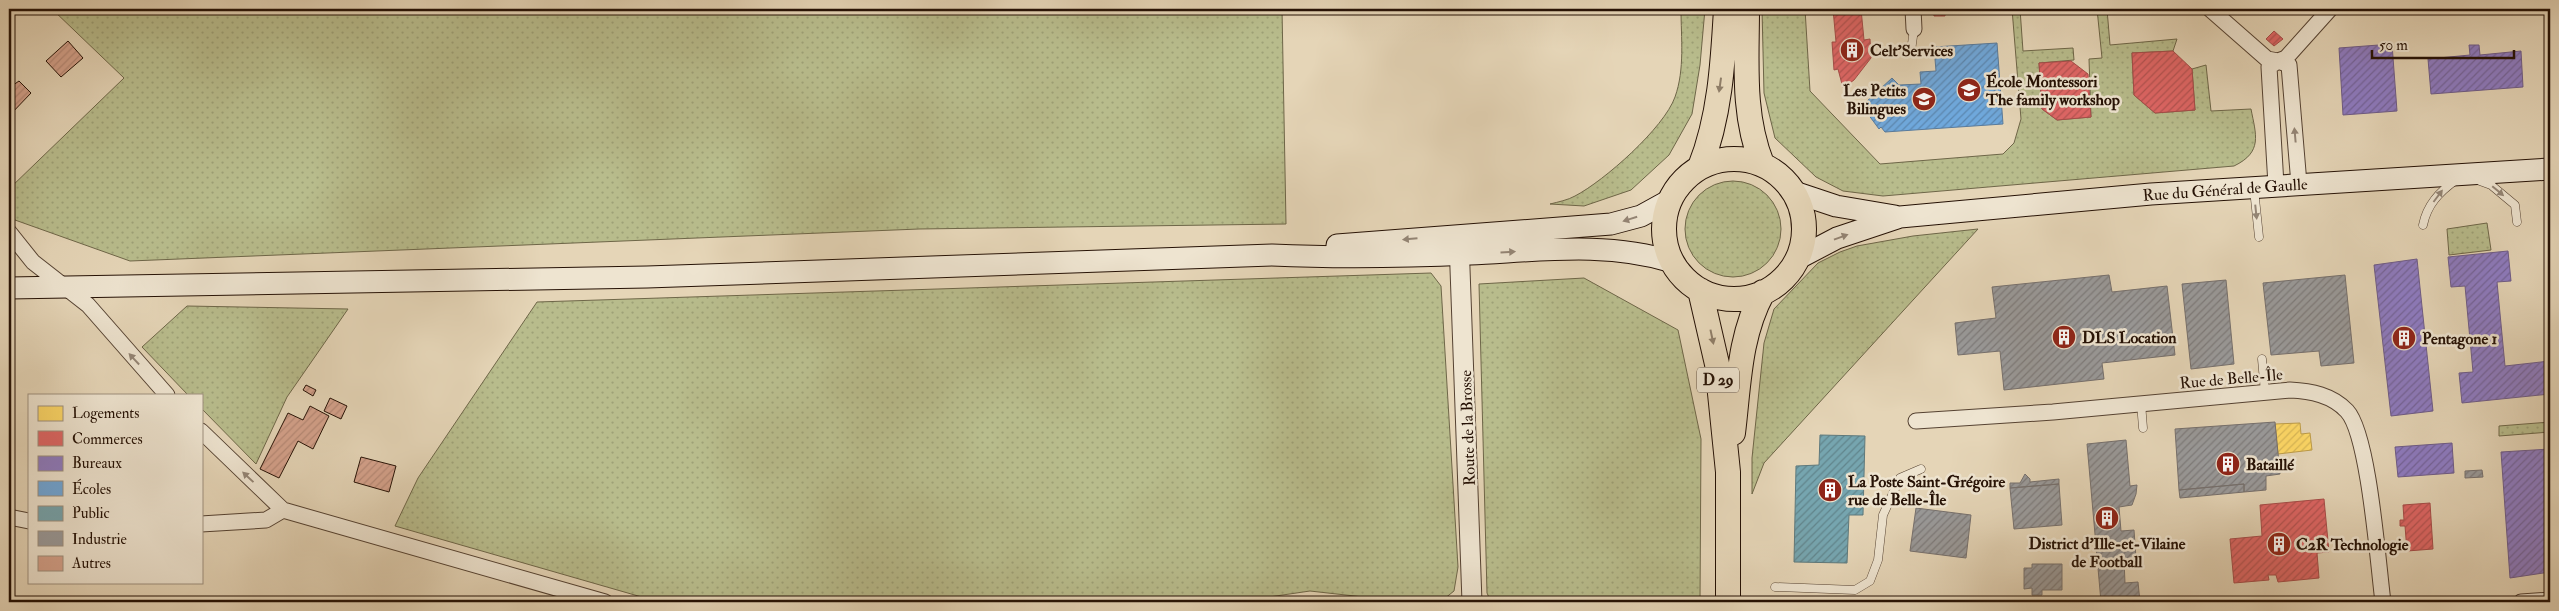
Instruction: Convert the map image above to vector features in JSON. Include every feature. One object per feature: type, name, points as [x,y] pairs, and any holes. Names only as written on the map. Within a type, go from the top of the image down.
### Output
[{"type":"main road","points":[[1700,167],[1708,146],[1719,91],[1726,9]]},
{"type":"main road","points":[[1747,9],[1748,109],[1751,131],[1762,164]]},
{"type":"main road","points":[[1731,159],[1762,164],[1774,171],[1794,192],[1801,208],[1804,225],[1803,242],[1797,259],[1777,284],[1763,292],[1748,297],[1715,296],[1700,290],[1680,273],[1667,247],[1664,231],[1665,215],[1670,200],[1688,176],[1700,167],[1715,161],[1731,159]]},
{"type":"main road","name":"Rue du Général de Gaulle","points":[[1797,259],[1837,238],[1900,217],[2151,194],[2550,169]]},
{"type":"main road","name":"Rue du Général de Gaulle","points":[[1794,192],[1836,206],[1900,217]]},
{"type":"main road","points":[[9,288],[67,289],[647,277],[1272,255],[1337,258],[1459,245],[1611,224],[1641,216],[1670,200]]},
{"type":"main road","points":[[1459,245],[1596,249],[1646,255],[1673,262]]},
{"type":"main road","name":"D 29","points":[[1700,290],[1717,364],[1728,472],[1728,602]]},
{"type":"main road","name":"D 29","points":[[1728,472],[1744,340],[1750,319],[1763,292]]},
{"type":"street","points":[[1913,9],[1914,29]]},
{"type":"street","points":[[2210,9],[2267,58],[2289,65],[2299,184]]},
{"type":"street","points":[[2276,185],[2268,67],[2286,58],[2330,9]]},
{"type":"street","points":[[9,232],[33,262],[88,305],[166,394]]},
{"type":"street","name":"Route de la Brosse","points":[[1459,245],[1472,602]]},
{"type":"street","name":"Rue de Belle-Île","points":[[1916,421],[2265,392],[2307,390],[2324,395],[2346,411],[2356,426],[2364,456],[2383,602]]},
{"type":"street","points":[[202,432],[283,510],[605,602]]},
{"type":"street","points":[[202,524],[266,520],[283,510]]},
{"type":"street","points":[[9,517],[28,521]]},
{"type":"street","points":[[2521,602],[2550,600]]},
{"type":"lane","points":[[1911,51],[1914,29]]},
{"type":"lane","points":[[2423,225],[2426,213],[2440,191],[2464,175],[2491,185],[2515,205],[2517,222]]},
{"type":"lane","points":[[2254,187],[2259,237]]},
{"type":"lane","points":[[2262,359],[2265,392]]},
{"type":"lane","points":[[2141,403],[2143,428]]},
{"type":"lane","points":[[1775,587],[1855,590],[1870,581],[1878,560],[1883,515],[1893,493],[1900,478],[1921,469]]},
{"type":"green space","points":[[52,9],[1282,9],[1286,224],[919,229],[130,261],[15,220],[9,212],[9,189],[124,78]]},
{"type":"green space","points":[[1681,9],[1705,9],[1700,65],[1692,114],[1669,155],[1631,190],[1584,206],[1550,204],[1572,197],[1601,179],[1632,153],[1669,110],[1675,97],[1680,76],[1682,53]]},
{"type":"green space","points":[[1762,9],[1805,9],[1810,91],[1880,164],[2003,154],[2014,143],[2021,119],[2012,9],[2020,9],[2023,51],[2073,48],[2074,60],[2039,63],[2042,109],[2057,120],[2091,117],[2089,59],[2102,58],[2097,9],[2107,9],[2110,45],[2177,39],[2173,51],[2132,53],[2134,95],[2155,113],[2195,110],[2192,69],[2206,65],[2211,111],[2251,109],[2255,127],[2255,142],[2250,155],[2234,166],[1883,196],[1843,191],[1816,177],[1775,138],[1764,93]]},
{"type":"green space","points":[[1733,181],[1751,185],[1767,195],[1777,211],[1781,229],[1777,247],[1767,263],[1751,273],[1733,277],[1715,273],[1699,263],[1689,247],[1685,229],[1689,211],[1699,195],[1715,185]]},
{"type":"green space","points":[[2487,223],[2491,250],[2449,255],[2447,229]]},
{"type":"green space","points":[[1978,229],[1764,463],[1752,494],[1752,458],[1764,343],[1774,309],[1818,263],[1840,252],[1857,246],[1913,236]]},
{"type":"green space","points":[[1431,273],[1441,286],[1458,567],[1454,591],[1444,599],[1408,602],[1310,591],[1235,602],[659,602],[395,526],[418,478],[537,302]]},
{"type":"green space","points":[[1584,278],[1678,330],[1701,439],[1700,602],[1491,602],[1487,593],[1479,284]]},
{"type":"green space","points":[[187,306],[348,309],[287,397],[256,464],[202,409],[202,394],[187,394],[142,347]]},
{"type":"green space","points":[[2550,422],[2550,432],[2499,436],[2499,426]]},
{"type":"building: Logements","points":[[2300,423],[2301,434],[2310,433],[2312,450],[2278,454],[2275,424]]},
{"type":"building: Commerces","name":"Celt'Services","points":[[1833,9],[1861,9],[1864,40],[1870,39],[1871,58],[1854,80],[1843,88],[1838,69],[1834,70],[1832,42],[1836,42]]},
{"type":"building: Commerces","points":[[1933,9],[1945,9],[1945,16],[1934,16]]},
{"type":"building: Commerces","points":[[2274,31],[2283,39],[2274,46],[2266,39]]},
{"type":"building: Commerces","points":[[2173,51],[2192,69],[2195,110],[2155,113],[2134,95],[2132,53]]},
{"type":"building: Commerces","points":[[2071,61],[2088,74],[2091,117],[2057,120],[2042,109],[2039,63]]},
{"type":"building: Commerces","name":"C2R Technologie","points":[[2324,499],[2329,552],[2317,553],[2319,578],[2278,582],[2276,575],[2268,575],[2269,580],[2234,583],[2230,539],[2262,536],[2260,505]]},
{"type":"building: Commerces","points":[[2430,503],[2433,549],[2407,551],[2405,526],[2400,526],[2400,520],[2404,520],[2403,505]]},
{"type":"building: Bureaux","points":[[2392,44],[2397,111],[2343,115],[2339,48]]},
{"type":"building: Bureaux","points":[[2469,45],[2479,45],[2480,55],[2521,51],[2523,87],[2431,94],[2428,59],[2470,55]]},
{"type":"building: Bureaux","points":[[2508,251],[2511,281],[2497,282],[2505,366],[2550,361],[2550,394],[2462,403],[2459,373],[2473,372],[2465,286],[2451,287],[2448,257]]},
{"type":"building: Bureaux","name":"Pentagone 1","points":[[2417,259],[2433,411],[2391,416],[2374,265]]},
{"type":"building: Bureaux","points":[[2452,443],[2454,473],[2398,477],[2395,447]]},
{"type":"building: Bureaux","points":[[2550,449],[2550,572],[2510,578],[2501,452]]},
{"type":"building: Écoles","points":[[1997,43],[2003,124],[1885,132],[1881,127],[1879,129],[1865,110],[1866,102],[1892,78],[1899,85],[1921,84],[1920,72],[1936,71],[1934,47]]},
{"type":"building: Public","name":"La Poste Saint-Grégoire rue de Belle-Île","points":[[1820,435],[1865,436],[1863,515],[1849,515],[1847,563],[1794,562],[1796,466],[1819,465]]},
{"type":"building: Industrie","name":"DLS Location","points":[[2109,275],[2112,292],[2167,286],[2175,355],[2102,363],[2104,379],[2004,390],[2000,351],[1958,355],[1955,323],[1996,318],[1992,287]]},
{"type":"building: Industrie","points":[[2345,275],[2354,363],[2321,366],[2319,351],[2271,355],[2263,283]]},
{"type":"building: Industrie","points":[[2226,280],[2234,364],[2191,369],[2182,284]]},
{"type":"building: Industrie","name":"Bataillé","points":[[2275,422],[2280,474],[2266,476],[2266,490],[2244,492],[2244,484],[2179,490],[2175,429]]},
{"type":"building: Industrie","name":"District d'Ille-et-Vilaine de Football","points":[[2126,440],[2130,486],[2137,485],[2132,505],[2119,507],[2121,531],[2134,530],[2136,558],[2124,560],[2125,583],[2138,582],[2140,602],[2101,602],[2087,444]]},
{"type":"building: Industrie","points":[[2482,470],[2483,477],[2465,478],[2465,471]]},
{"type":"building: Industrie","points":[[2025,474],[2030,479],[2030,482],[2059,479],[2059,484],[2010,488],[2010,483],[2020,483]]},
{"type":"building: Industrie","points":[[2059,484],[2062,525],[2014,529],[2010,488]]},
{"type":"building: Industrie","points":[[2244,484],[2244,492],[2180,498],[2179,490]]},
{"type":"building: Industrie","points":[[1916,508],[1971,515],[1966,558],[1910,551]]},
{"type":"building: Industrie","points":[[2032,564],[2062,564],[2062,590],[2042,590],[2042,595],[2032,595],[2032,588],[2024,589],[2024,568],[2032,568]]},
{"type":"building: Industrie","points":[[1888,598],[1903,599],[1903,602],[1887,602]]},
{"type":"building: Autres","points":[[68,41],[83,58],[61,77],[46,61]]},
{"type":"building: Autres","points":[[19,81],[31,93],[9,116],[9,88]]},
{"type":"building: Autres","points":[[306,385],[316,390],[313,396],[303,390]]},
{"type":"building: Autres","points":[[330,398],[347,406],[341,419],[324,411]]},
{"type":"building: Autres","points":[[310,406],[329,416],[313,449],[298,441],[279,478],[260,469],[288,413],[303,420]]},
{"type":"building: Autres","points":[[361,457],[396,466],[389,492],[354,482]]},
{"type":"place","name":"Celt'Services","points":[[1852,50]]},
{"type":"place","name":"École Montessori The family workshop","points":[[1969,90]]},
{"type":"place","name":"Les Petits Bilingues","points":[[1924,99]]},
{"type":"place","name":"DLS Location","points":[[2064,337]]},
{"type":"place","name":"Pentagone 1","points":[[2404,338]]},
{"type":"place","name":"Bataillé","points":[[2228,464]]},
{"type":"place","name":"La Poste Saint-Grégoire rue de Belle-Île","points":[[1830,490]]},
{"type":"place","name":"District d'Ille-et-Vilaine de Football","points":[[2107,518]]},
{"type":"place","name":"C2R Technologie","points":[[2279,544]]}]
